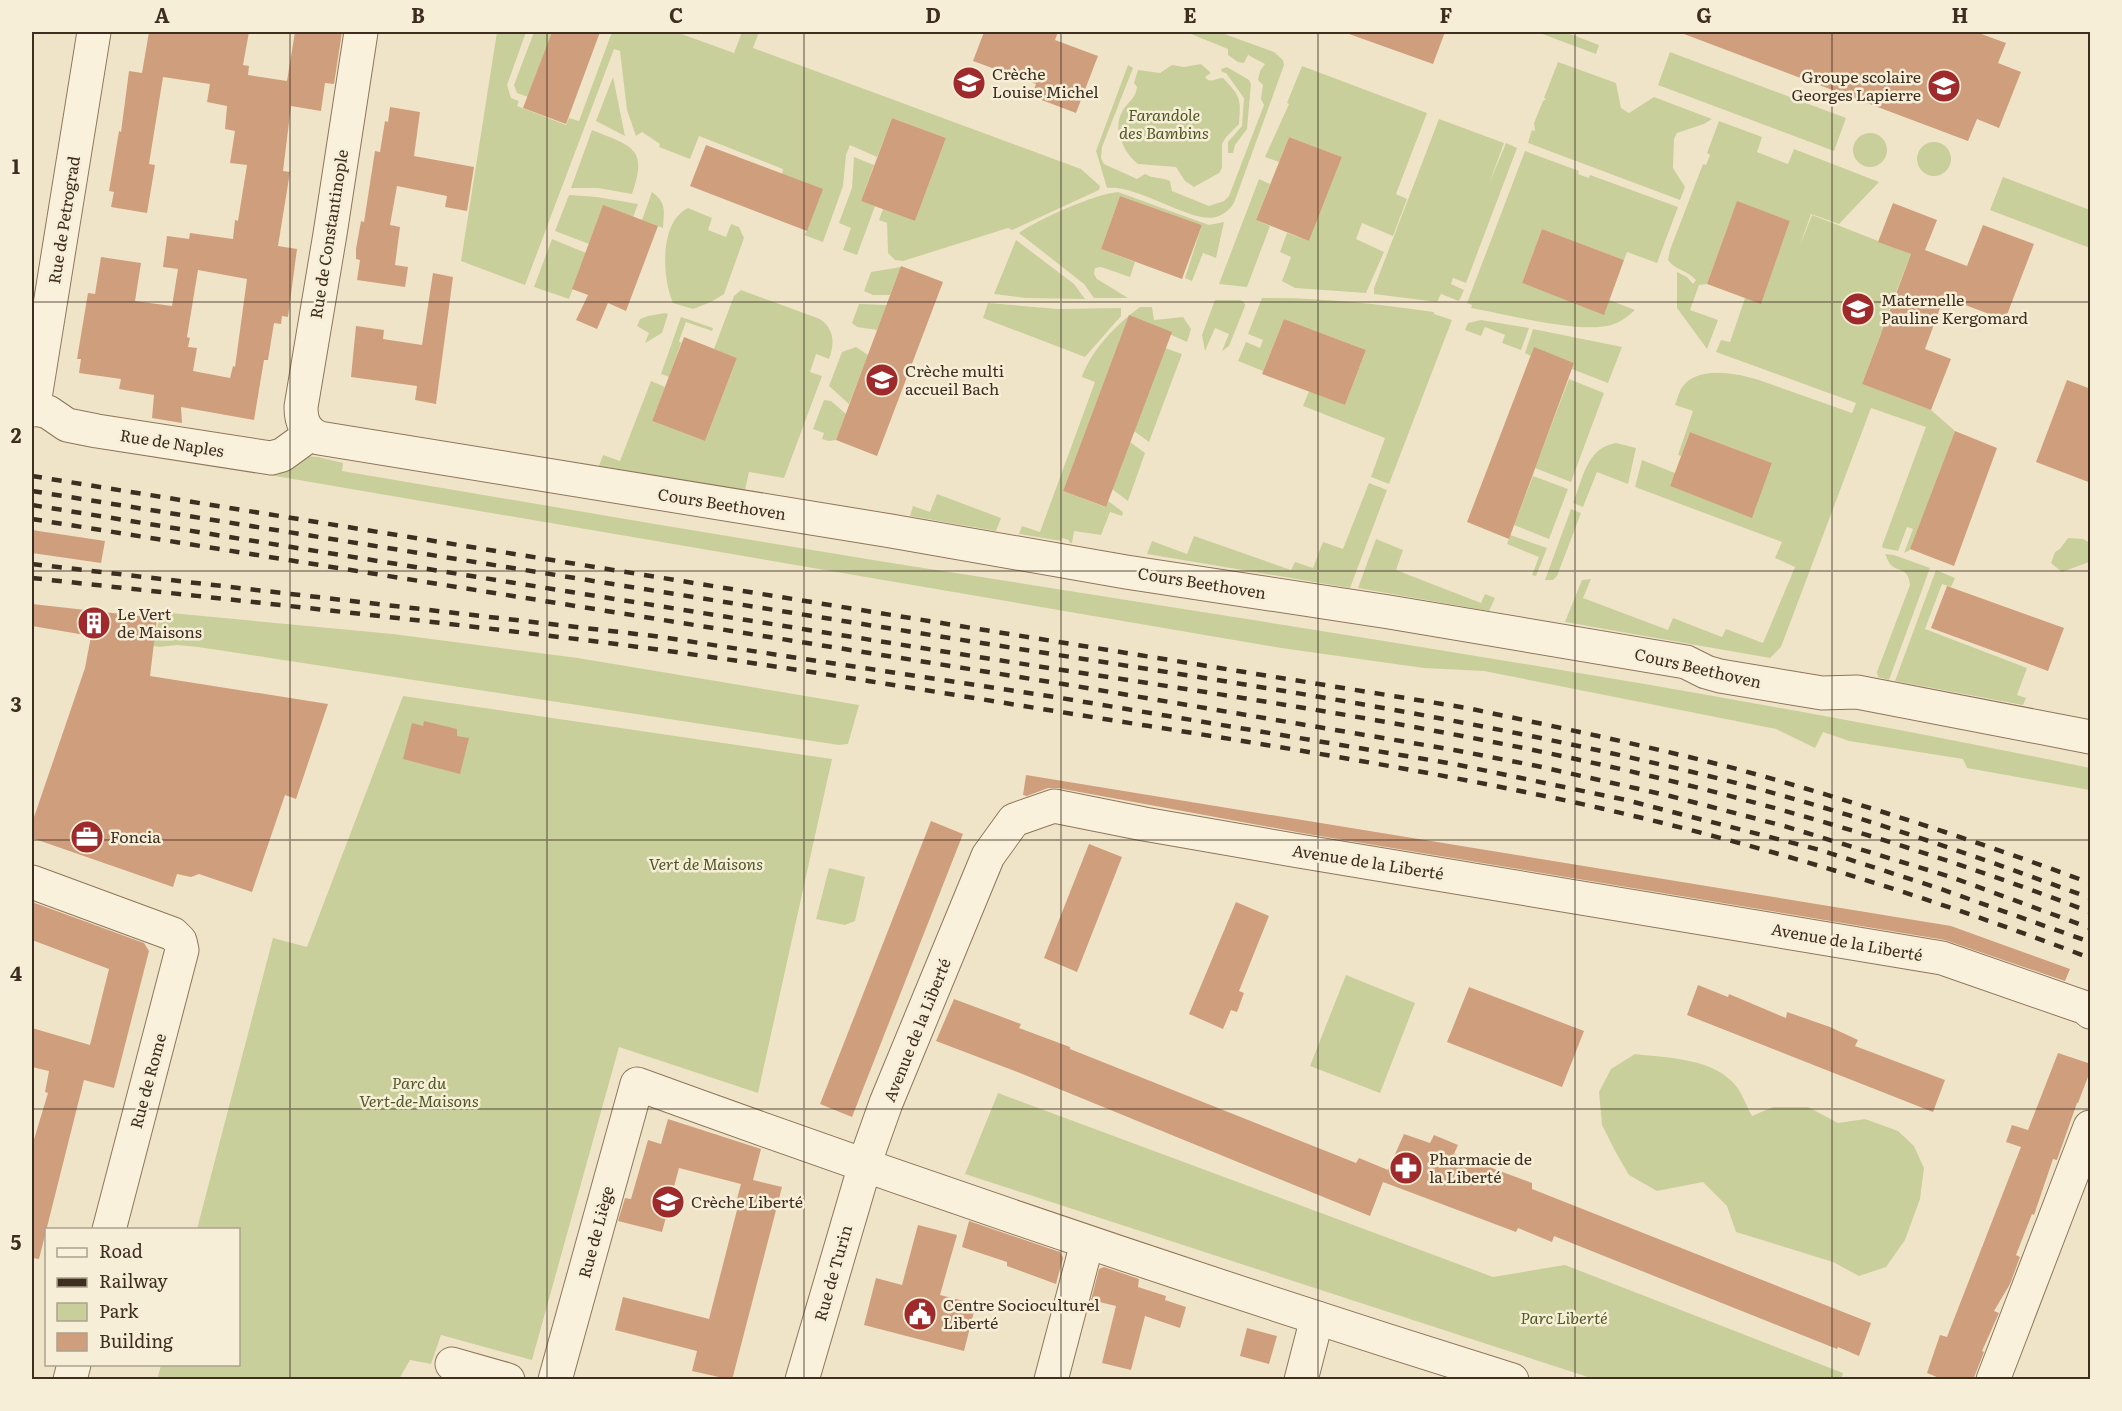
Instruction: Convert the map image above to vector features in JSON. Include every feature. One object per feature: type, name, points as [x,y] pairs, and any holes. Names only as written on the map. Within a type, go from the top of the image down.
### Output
[{"type":"street","name":"Rue de Petrograd","points":[[33,410],[94,32]]},
{"type":"street","name":"Rue de Constantinople","points":[[311,434],[304,427],[301,407],[361,32]]},
{"type":"street","name":"Rue de Naples","points":[[33,410],[48,412],[67,425],[272,458],[282,455],[311,434]]},
{"type":"street","name":"Cours Beethoven","points":[[311,434],[319,438],[363,446],[1635,653],[1686,662],[1720,676],[1822,693],[1857,692],[2091,737]]},
{"type":"street","name":"Avenue de la Liberté","points":[[864,1166],[886,1103],[988,856],[1014,820],[1054,806],[1299,851],[1942,958],[2086,1008],[2091,1012]]},
{"type":"street","name":"Rue de Rome","points":[[32,882],[173,934],[180,941],[182,950],[110,1228]]},
{"type":"street","name":"Rue de Liège","points":[[555,1380],[637,1084],[864,1166]]},
{"type":"street","points":[[1993,1380],[2091,1127]]},
{"type":"street","points":[[864,1166],[1087,1243],[1512,1380]]},
{"type":"street","name":"Rue de Turin","points":[[802,1380],[864,1166]]},
{"type":"street","points":[[1051,1380],[1087,1243]]},
{"type":"street","points":[[1301,1380],[1317,1318]]},
{"type":"street","points":[[452,1364],[508,1380]]},
{"type":"green space","points":[[497,32],[526,32],[507,85],[511,98],[519,101],[517,106],[566,125],[569,118],[579,121],[612,32],[676,32],[734,53],[742,32],[759,32],[753,48],[1081,169],[1100,186],[1099,190],[1012,230],[1008,228],[903,261],[895,260],[888,253],[887,223],[879,220],[883,209],[915,221],[946,138],[892,118],[877,157],[850,145],[846,155],[843,186],[823,242],[804,235],[807,231],[782,174],[783,169],[699,136],[690,159],[659,147],[660,144],[642,132],[636,136],[627,110],[620,51],[614,49],[525,285],[461,261]]},
{"type":"green space","points":[[534,32],[552,32],[528,97],[517,93],[514,85]]},
{"type":"green space","points":[[1186,32],[1219,32],[1274,52],[1283,60],[1284,65],[1234,203],[1226,212],[1216,217],[1205,218],[1193,215],[1134,192],[1107,188],[1096,151],[1128,65],[1133,68],[1102,147],[1101,158],[1104,164],[1137,179],[1145,174],[1170,181],[1172,191],[1209,206],[1224,201],[1229,196],[1264,105],[1261,99],[1263,85],[1258,80],[1265,64],[1248,55],[1244,63],[1238,62],[1228,55],[1228,49]]},
{"type":"green space","points":[[1537,32],[1565,32],[1599,45],[1596,54]]},
{"type":"green space","points":[[1670,52],[1846,118],[1834,151],[1658,85]]},
{"type":"green space","points":[[1558,62],[1616,83],[1621,108],[1629,113],[1654,97],[1712,119],[1677,133],[1674,139],[1673,168],[1685,187],[1680,200],[1528,143],[1532,130],[1535,131],[1534,123],[1546,99],[1544,98]]},
{"type":"green space","name":"Farandole des Bambins","points":[[1201,64],[1211,73],[1205,77],[1207,79],[1211,81],[1223,78],[1233,90],[1240,103],[1240,116],[1239,124],[1222,144],[1222,168],[1219,173],[1194,187],[1185,181],[1176,167],[1138,164],[1124,147],[1118,126],[1122,112],[1136,91],[1137,87],[1134,83],[1138,70],[1160,73],[1172,65],[1184,67]]},
{"type":"green space","points":[[1302,66],[1427,113],[1396,194],[1407,199],[1393,236],[1362,223],[1356,239],[1384,252],[1366,293],[1295,288],[1282,281],[1291,257],[1280,252],[1287,233],[1309,241],[1342,157],[1289,137],[1279,162],[1265,157],[1289,104],[1287,103]]},
{"type":"green space","points":[[1227,67],[1249,80],[1251,84],[1247,129],[1235,145],[1233,153],[1228,153],[1228,142],[1242,126],[1244,98],[1226,73],[1222,72],[1221,69]]},
{"type":"green space","points":[[613,77],[625,136],[596,121]]},
{"type":"green space","points":[[1439,119],[1504,143],[1489,184],[1506,143],[1517,148],[1466,283],[1453,278],[1451,284],[1464,290],[1459,301],[1441,294],[1437,302],[1374,294],[1374,288]]},
{"type":"green space","points":[[1719,121],[1762,137],[1757,152],[1788,164],[1794,149],[1879,182],[1839,224],[1811,214],[1799,248],[1812,215],[1911,254],[1887,315],[1893,318],[1887,335],[1881,333],[1862,384],[1931,410],[1955,431],[1910,550],[1904,553],[1913,529],[1907,527],[1898,551],[1883,548],[1926,427],[1871,408],[1781,647],[1770,658],[1565,622],[1582,580],[1591,579],[1583,598],[1668,630],[1673,618],[1722,637],[1726,629],[1763,643],[1795,567],[1775,558],[1782,542],[1635,487],[1642,460],[1675,473],[1670,486],[1752,517],[1772,463],[1690,432],[1681,456],[1678,455],[1693,411],[1675,405],[1686,382],[1705,374],[1728,373],[1759,380],[1852,413],[1856,403],[1716,352],[1721,340],[1730,342],[1745,298],[1761,303],[1790,221],[1737,202],[1707,284],[1699,285],[1690,310],[1718,320],[1707,349],[1677,308],[1677,272],[1687,277],[1693,284],[1696,280],[1668,260],[1670,250],[1703,164],[1706,165],[1710,155],[1707,153]]},
{"type":"green space","points":[[592,130],[617,140],[633,150],[638,166],[632,194],[598,188],[571,188]]},
{"type":"green space","points":[[1870,133],[1882,138],[1887,150],[1882,162],[1870,167],[1858,162],[1853,150],[1858,138]]},
{"type":"green space","points":[[1934,142],[1946,147],[1951,159],[1946,171],[1934,176],[1922,171],[1917,159],[1922,147]]},
{"type":"green space","points":[[1525,151],[1579,171],[1578,174],[1589,178],[1590,175],[1678,207],[1657,263],[1627,252],[1624,260],[1542,229],[1522,283],[1604,314],[1609,300],[1635,310],[1621,321],[1597,327],[1562,325],[1471,308],[1472,305],[1467,303]]},
{"type":"green space","points":[[854,157],[874,165],[861,201],[875,206],[857,255],[843,250],[851,228],[839,223],[852,188]]},
{"type":"green space","points":[[2003,177],[2090,210],[2090,248],[1990,210]]},
{"type":"green space","points":[[1259,179],[1270,184],[1256,220],[1270,226],[1247,287],[1219,284]]},
{"type":"green space","points":[[652,192],[662,204],[663,228],[642,220]]},
{"type":"green space","points":[[1118,192],[1209,225],[1224,222],[1216,258],[1203,253],[1192,281],[1185,278],[1202,225],[1120,196],[1101,249],[1135,262],[1130,277],[1101,267],[1095,268],[1094,274],[1097,279],[1128,298],[1094,298],[1084,284],[1019,233],[1067,208],[1096,197]]},
{"type":"green space","points":[[569,195],[638,204],[633,217],[603,206],[589,244],[555,231]]},
{"type":"green space","points":[[688,208],[712,218],[708,230],[726,237],[731,224],[739,227],[744,238],[724,294],[693,309],[673,303],[665,266],[672,225]]},
{"type":"green space","points":[[552,239],[586,253],[569,299],[534,287]]},
{"type":"green space","points":[[1016,240],[1074,284],[1085,299],[1025,298],[994,294]]},
{"type":"green space","points":[[901,267],[890,295],[873,295],[864,291],[871,272]]},
{"type":"green space","points":[[741,290],[820,319],[828,327],[832,336],[829,359],[816,354],[810,372],[822,376],[784,478],[749,472],[745,490],[599,466],[603,455],[620,461],[651,381],[665,387],[652,421],[705,441],[737,358],[714,349],[734,296]]},
{"type":"green space","points":[[1262,298],[1370,304],[1434,312],[1434,314],[1452,320],[1389,484],[1371,477],[1385,438],[1303,406],[1309,391],[1345,405],[1366,350],[1284,319],[1263,371],[1238,361],[1246,342],[1260,348],[1263,340],[1248,334]]},
{"type":"green space","points":[[1215,300],[1240,300],[1245,306],[1229,346],[1222,351],[1229,334],[1215,328],[1205,351],[1202,335]]},
{"type":"green space","points":[[988,303],[1058,309],[1121,308],[1121,316],[1085,357],[983,318]]},
{"type":"green space","points":[[859,304],[887,305],[877,330],[857,327],[852,323]]},
{"type":"green space","points":[[1140,307],[1152,307],[1154,320],[1183,317],[1191,329],[1187,342],[1129,316],[1063,491],[1105,507],[1108,501],[1123,512],[1122,516],[1110,512],[1101,535],[1074,531],[1072,543],[1062,538],[1061,541],[1019,534],[1022,526],[1040,532],[1095,382],[1082,377],[1086,367],[1106,338],[1122,321]]},
{"type":"green space","points":[[668,314],[662,333],[645,343],[649,333],[637,326],[640,319]]},
{"type":"green space","points":[[681,317],[713,328],[712,331],[686,322],[669,377],[661,374]]},
{"type":"green space","points":[[1481,320],[1529,328],[1521,350],[1502,343],[1505,335],[1485,327],[1481,336],[1465,330],[1468,323]]},
{"type":"green space","points":[[1533,329],[1622,347],[1608,383],[1572,369],[1574,363],[1534,348],[1531,356],[1525,353]]},
{"type":"green space","points":[[856,347],[868,355],[849,404],[829,386],[842,352]]},
{"type":"green space","points":[[1165,348],[1182,354],[1149,442],[1134,431]]},
{"type":"green space","points":[[1569,379],[1604,393],[1571,482],[1535,468]]},
{"type":"green space","points":[[824,400],[831,401],[846,414],[836,440],[822,439],[824,433],[813,429]]},
{"type":"green space","points":[[78,439],[318,457],[343,463],[342,471],[1690,692],[2090,768],[2090,790],[1967,768],[1963,759],[1849,741],[1823,732],[1815,748],[1776,729],[1484,671],[1424,668],[1281,648],[281,477],[77,445]]},
{"type":"green space","points":[[1130,442],[1145,453],[1128,501],[1112,489]]},
{"type":"green space","points":[[1616,443],[1636,448],[1628,484],[1597,472],[1583,507],[1573,503],[1592,458],[1606,446]]},
{"type":"green space","points":[[1533,476],[1568,489],[1549,539],[1514,525]]},
{"type":"green space","points":[[1369,483],[1387,490],[1350,588],[1147,554],[1152,541],[1187,554],[1194,536],[1291,570],[1295,562],[1313,568],[1323,542],[1343,549]]},
{"type":"green space","points":[[937,494],[1001,518],[996,531],[910,516],[913,506],[930,512]]},
{"type":"green space","points":[[1571,509],[1581,513],[1557,576],[1553,580],[1545,580]]},
{"type":"green space","points":[[1510,535],[1547,548],[1536,576],[1532,575],[1539,557],[1507,544]]},
{"type":"green space","points":[[2068,538],[2083,539],[2090,543],[2090,560],[2062,572],[2051,563],[2055,552]]},
{"type":"green space","points":[[1376,539],[1403,550],[1396,570],[1481,603],[1485,594],[1495,598],[1489,611],[1358,588]]},
{"type":"green space","points":[[1885,554],[1930,568],[1889,680],[1878,677],[1877,672],[1910,585],[1905,572],[1893,567]]},
{"type":"green space","points":[[1936,570],[1955,578],[1951,587],[1942,584],[1925,629],[2027,668],[2017,695],[2026,698],[2023,705],[1895,681]]},
{"type":"green space","points":[[160,612],[393,634],[578,658],[859,705],[848,744],[839,745],[198,647],[177,645],[159,647],[133,642],[134,636],[155,640]]},
{"type":"green space","name":"Parc du Vert-de-Maisons","points":[[403,696],[832,759],[758,1093],[619,1047],[532,1360],[441,1335],[431,1364],[410,1360],[399,1379],[157,1380],[161,1366],[240,1366],[240,1228],[197,1228],[273,938],[307,947]]},
{"type":"green space","points":[[829,868],[865,877],[855,921],[845,925],[816,919]]},
{"type":"green space","points":[[1346,975],[1415,1003],[1380,1093],[1310,1066]]},
{"type":"green space","points":[[1635,1054],[1690,1061],[1716,1070],[1728,1077],[1737,1087],[1752,1116],[1773,1107],[1808,1107],[1838,1123],[1865,1119],[1898,1131],[1914,1146],[1924,1168],[1920,1199],[1905,1240],[1886,1267],[1859,1276],[1833,1262],[1736,1232],[1727,1206],[1703,1182],[1657,1191],[1629,1175],[1602,1125],[1599,1092],[1611,1069]]},
{"type":"green space","name":"Parc Liberté","points":[[998,1093],[1493,1277],[1565,1265],[1843,1373],[1841,1380],[1594,1379],[965,1174]]},
{"type":"building","points":[[149,32],[249,32],[243,65],[249,66],[248,75],[287,81],[295,32],[342,32],[334,84],[325,83],[321,111],[291,106],[283,171],[290,172],[278,246],[297,249],[288,317],[282,316],[281,324],[274,323],[268,360],[264,360],[254,420],[181,407],[182,423],[152,418],[154,395],[119,389],[121,379],[79,373],[81,359],[77,359],[88,293],[95,294],[101,257],[141,263],[135,301],[172,306],[178,269],[163,267],[167,236],[189,239],[190,233],[233,239],[235,220],[238,221],[247,165],[230,163],[235,131],[225,129],[227,106],[207,102],[210,84],[163,77],[149,164],[155,165],[147,213],[111,207],[114,192],[109,191],[119,131],[121,132],[129,71],[142,73]],"holes":[[[198,270],[247,279],[235,367],[233,366],[230,378],[193,371],[197,348],[188,347],[190,338],[187,337]]]},
{"type":"building","points":[[552,32],[600,32],[566,124],[523,108]]},
{"type":"building","points":[[984,32],[1058,32],[1055,40],[1098,56],[1076,113],[1031,96],[1036,84],[973,61]]},
{"type":"building","points":[[1350,32],[1445,32],[1433,64],[1349,34]]},
{"type":"building","name":"Groupe scolaire Georges Lapierre","points":[[1684,32],[1976,32],[2006,43],[1998,63],[2021,72],[1999,128],[1977,119],[1968,141],[1684,34]]},
{"type":"building","points":[[390,107],[420,112],[414,156],[474,167],[467,211],[445,207],[447,196],[397,186],[390,225],[400,227],[395,265],[408,267],[405,287],[357,280],[360,260],[356,259],[356,249],[361,221],[364,222],[375,151],[380,152],[385,121],[388,122]]},
{"type":"building","points":[[892,118],[946,138],[915,221],[861,201]]},
{"type":"building","points":[[1289,137],[1342,157],[1309,241],[1256,220]]},
{"type":"building","points":[[706,145],[823,189],[807,231],[690,186]]},
{"type":"building","points":[[1120,196],[1202,225],[1182,279],[1101,249]]},
{"type":"building","points":[[1737,201],[1790,221],[1761,304],[1707,284]]},
{"type":"building","points":[[1893,203],[1937,220],[1925,250],[1967,266],[1983,225],[2034,244],[2005,320],[1944,297],[1925,349],[1951,359],[1931,410],[1862,384],[1911,254],[1878,242]]},
{"type":"building","points":[[603,205],[658,226],[626,311],[608,303],[597,329],[576,320],[588,295],[572,289]]},
{"type":"building","points":[[1542,229],[1624,260],[1604,315],[1522,283]]},
{"type":"building","points":[[901,266],[943,282],[877,456],[836,440]]},
{"type":"building","points":[[433,273],[453,277],[436,404],[415,400],[417,386],[351,377],[356,326],[384,330],[383,339],[422,345]]},
{"type":"building","points":[[1129,315],[1172,332],[1106,507],[1063,491]]},
{"type":"building","points":[[1284,319],[1366,350],[1345,405],[1262,374]]},
{"type":"building","points":[[684,337],[737,358],[705,441],[652,421]]},
{"type":"building","points":[[1534,347],[1574,363],[1509,539],[1467,522]]},
{"type":"building","points":[[2067,380],[2091,389],[2091,483],[2036,462]]},
{"type":"building","points":[[1955,431],[1997,448],[1954,566],[1910,549]]},
{"type":"building","points":[[1690,432],[1772,463],[1752,518],[1670,486]]},
{"type":"building","points":[[32,530],[105,541],[101,563],[32,553]]},
{"type":"building","points":[[1947,586],[2064,628],[2048,671],[1931,628]]},
{"type":"building","points":[[32,604],[157,618],[150,676],[328,704],[296,799],[285,795],[252,892],[199,874],[191,877],[177,874],[173,887],[32,838],[32,823],[85,668],[91,636],[32,626]]},
{"type":"building","points":[[424,721],[457,729],[457,736],[469,738],[460,774],[403,759],[412,723],[423,726]]},
{"type":"building","points":[[1026,775],[1951,926],[2070,969],[2065,981],[1945,940],[1302,833],[1058,788],[1048,788],[1027,796],[1023,795]]},
{"type":"building","points":[[931,821],[963,834],[852,1117],[820,1104]]},
{"type":"building","points":[[1089,844],[1122,857],[1077,972],[1044,958]]},
{"type":"building","points":[[32,902],[144,943],[149,951],[114,1088],[84,1080],[39,1259],[32,1258],[32,1146],[48,1093],[45,1092],[49,1071],[32,1067],[32,1028],[90,1045],[109,969],[32,940]]},
{"type":"building","points":[[1236,902],[1269,916],[1239,991],[1244,993],[1237,1012],[1231,1010],[1223,1029],[1189,1014]]},
{"type":"building","points":[[1698,985],[1728,997],[1729,994],[1786,1018],[1787,1012],[1830,1027],[1858,1040],[1855,1046],[1945,1080],[1933,1112],[1687,1015]]},
{"type":"building","points":[[1469,987],[1584,1031],[1562,1087],[1447,1042]]},
{"type":"building","points":[[954,999],[1021,1024],[1019,1028],[1070,1047],[1070,1049],[1356,1163],[1359,1158],[1388,1170],[1404,1134],[1430,1143],[1434,1135],[1458,1145],[1454,1154],[1532,1183],[1532,1189],[1871,1323],[1859,1356],[1554,1236],[1552,1242],[1518,1228],[1516,1232],[1383,1182],[1370,1216],[936,1041]]},
{"type":"building","points":[[2058,1053],[2091,1064],[2091,1069],[2057,1160],[2053,1159],[2034,1215],[2032,1214],[2016,1255],[2020,1257],[2010,1284],[1994,1311],[1999,1313],[1982,1351],[1984,1352],[1973,1380],[1944,1380],[1927,1373],[1940,1335],[1947,1337],[2021,1147],[2006,1142],[2012,1125],[2028,1130]]},
{"type":"building","points":[[668,1119],[761,1149],[753,1180],[782,1187],[732,1380],[692,1371],[697,1351],[615,1330],[623,1297],[709,1319],[738,1206],[735,1206],[741,1184],[679,1168],[662,1232],[618,1221],[625,1198],[631,1199],[648,1140],[661,1144]]},
{"type":"building","points":[[969,1221],[1060,1252],[1063,1258],[1056,1284],[1007,1266],[1007,1262],[962,1247]]},
{"type":"building","name":"Centre Socioculturel Liberté","points":[[918,1225],[957,1235],[940,1295],[976,1304],[964,1351],[864,1325],[876,1278],[902,1285]]},
{"type":"building","points":[[1104,1267],[1139,1279],[1138,1287],[1166,1296],[1165,1300],[1186,1307],[1180,1328],[1145,1316],[1131,1370],[1102,1363],[1116,1306],[1091,1300],[1099,1269]]},
{"type":"building","points":[[1247,1328],[1277,1336],[1269,1364],[1240,1356]]},
{"type":"railway","points":[[32,476],[1467,708],[1737,769],[1915,822],[2090,883]]},
{"type":"railway","points":[[32,491],[1220,680],[1489,728],[1667,766],[1774,793],[1986,860],[2090,898]]},
{"type":"railway","points":[[32,505],[1246,698],[1499,743],[1667,780],[1828,823],[1934,856],[2090,912]]},
{"type":"railway","points":[[32,519],[1063,684],[1537,766],[1670,796],[1784,826],[1951,877],[2090,928]]},
{"type":"railway","points":[[32,564],[654,636],[1061,698],[1454,764],[1626,800],[1820,850],[1938,888],[2090,942]]},
{"type":"railway","points":[[32,578],[669,651],[1207,735],[1426,773],[1606,809],[1746,845],[1885,886],[2090,958]]},
{"type":"place","name":"Crèche Louise Michel","points":[[969,83]]},
{"type":"place","name":"Groupe scolaire Georges Lapierre","points":[[1944,86]]},
{"type":"place","name":"Maternelle Pauline Kergomard","points":[[1858,309]]},
{"type":"place","name":"Crèche multi accueil Bach","points":[[882,380]]},
{"type":"place","name":"Le Vert de Maisons","points":[[94,623]]},
{"type":"place","name":"Foncia","points":[[87,837]]},
{"type":"place","name":"Pharmacie de la Liberté","points":[[1406,1168]]},
{"type":"place","name":"Crèche Liberté","points":[[668,1202]]},
{"type":"place","name":"Centre Socioculturel Liberté","points":[[920,1314]]},
{"type":"park label","name":"Vert de Maisons","points":[[706,864]]}]
